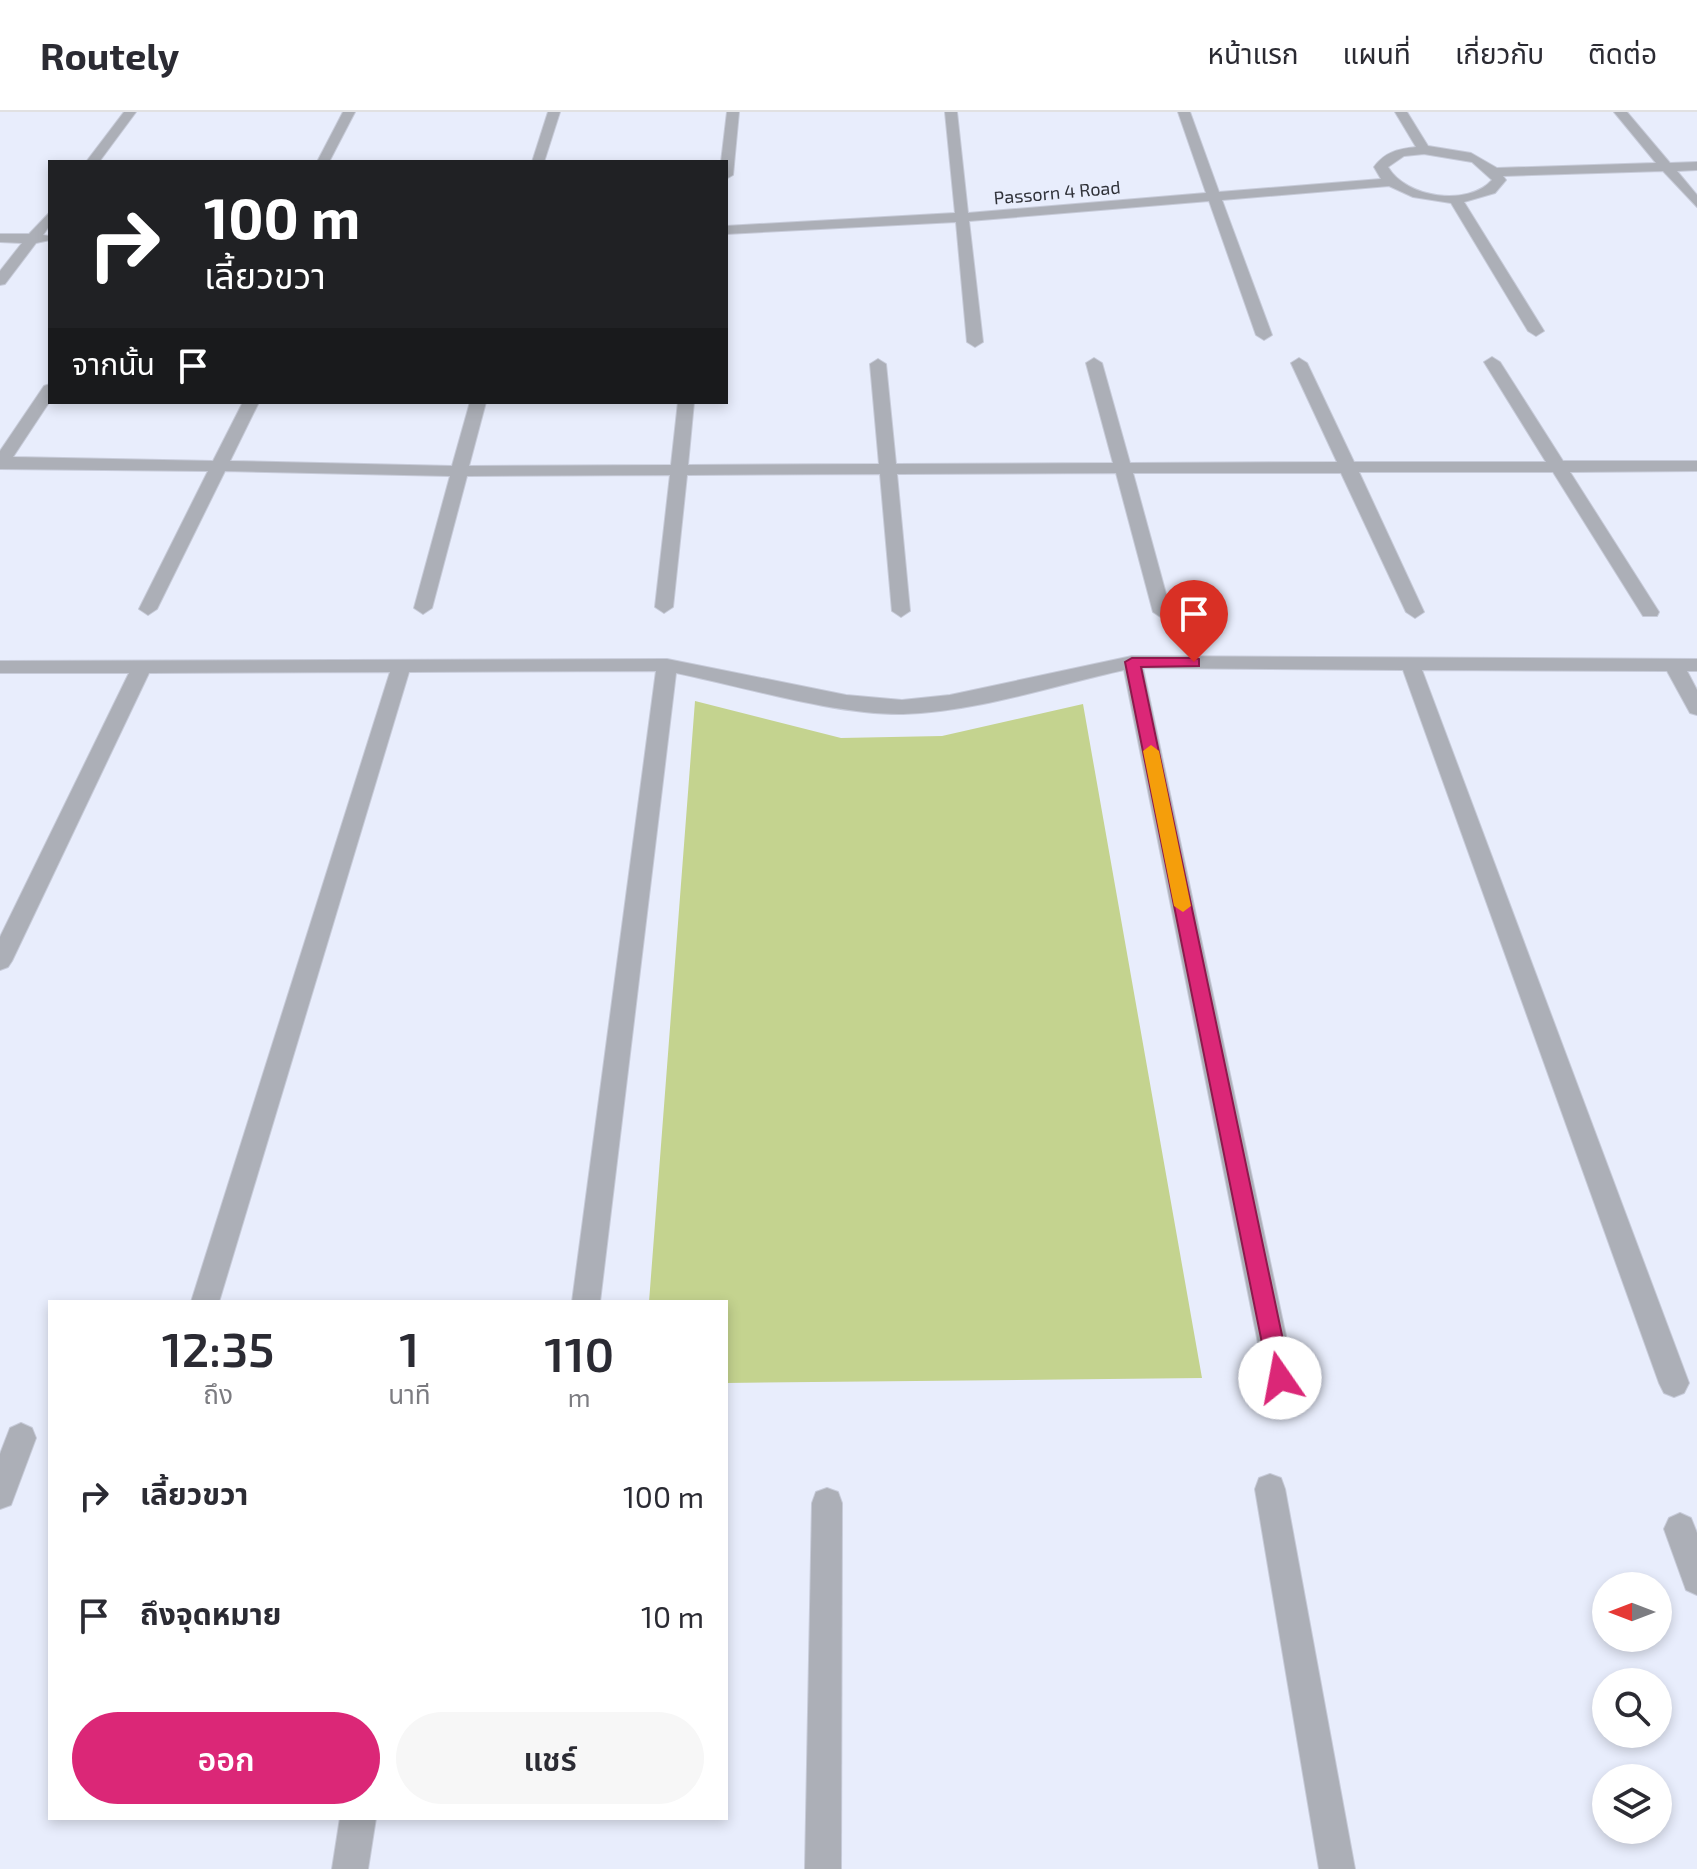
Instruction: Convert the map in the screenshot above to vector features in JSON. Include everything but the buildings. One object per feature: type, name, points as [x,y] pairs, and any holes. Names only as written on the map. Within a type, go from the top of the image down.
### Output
[{"type":"street","points":[[94,160],[130,112]]},
{"type":"street","points":[[324,160],[349,112]]},
{"type":"street","points":[[539,160],[554,112]]},
{"type":"street","points":[[728,160],[733,112]]},
{"type":"street","points":[[951,112],[975,342]]},
{"type":"street","points":[[1184,112],[1264,335]]},
{"type":"street","points":[[1401,112],[1424,150]]},
{"type":"street","points":[[1620,112],[1697,203]]},
{"type":"street","points":[[1424,150],[1474,159],[1495,172],[1499,180],[1487,193],[1455,199],[1418,194],[1390,182],[1381,167],[1385,160],[1407,151],[1424,150]]},
{"type":"street","points":[[1495,172],[1697,166]]},
{"type":"street","name":"Passorn 4 Road","points":[[728,230],[964,217],[1390,182]]},
{"type":"street","points":[[1455,199],[1536,331]]},
{"type":"street","points":[[0,281],[48,219]]},
{"type":"street","points":[[0,238],[48,239]]},
{"type":"street","points":[[1492,362],[1650,612]]},
{"type":"street","points":[[1094,363],[1162,612]]},
{"type":"street","points":[[1299,363],[1415,612]]},
{"type":"street","points":[[878,364],[901,611]]},
{"type":"street","points":[[0,463],[48,392]]},
{"type":"street","points":[[148,609],[250,404]]},
{"type":"street","points":[[423,608],[478,404]]},
{"type":"street","points":[[664,607],[686,404]]},
{"type":"street","points":[[0,463],[461,471],[1697,466]]},
{"type":"street","points":[[1132,662],[1280,1378]]},
{"type":"street","points":[[0,667],[667,665],[846,702],[902,707],[950,702],[1132,662],[1697,665]]},
{"type":"street","points":[[1410,663],[1674,1383]]},
{"type":"street","points":[[206,1300],[402,664]]},
{"type":"street","points":[[1673,664],[1697,708]]},
{"type":"street","points":[[0,961],[143,665]]},
{"type":"street","points":[[586,1300],[667,665]]},
{"type":"street","points":[[0,1494],[21,1438]]},
{"type":"street","points":[[1270,1489],[1337,1869]]},
{"type":"street","points":[[823,1869],[827,1503]]},
{"type":"street","points":[[1680,1529],[1697,1579]]},
{"type":"street","points":[[350,1869],[358,1820]]},
{"type":"green space","points":[[695,701],[841,738],[942,736],[1083,704],[1202,1378],[728,1383],[728,1300],[649,1300]]},
{"type":"slow traffic","points":[[1151,751],[1183,906]]},
{"type":"route","points":[[1194,662],[1132,662],[1280,1378]]}]
